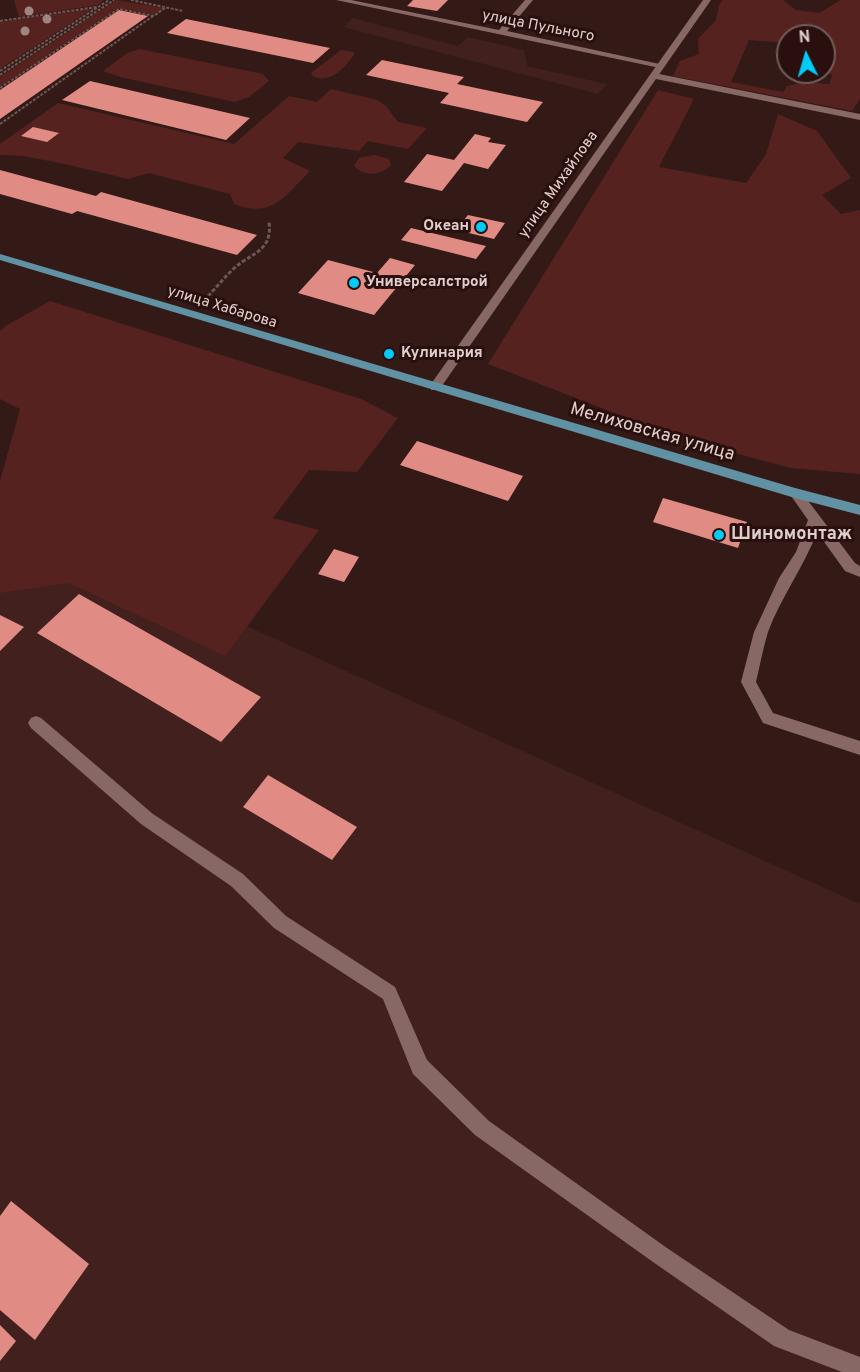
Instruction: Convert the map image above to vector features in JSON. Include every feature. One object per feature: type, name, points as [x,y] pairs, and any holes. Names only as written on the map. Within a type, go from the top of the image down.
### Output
[{"type":"main road","name":"улица Хабарова","points":[[0,257],[435,387]]},
{"type":"main road","name":"Мелиховская улица","points":[[435,387],[860,510]]},
{"type":"street","name":"улица Пульного","points":[[340,0],[660,65]]},
{"type":"street","points":[[501,33],[530,0]]},
{"type":"street","name":"улица Михайлова","points":[[435,387],[706,0]]},
{"type":"street","points":[[654,76],[860,117]]},
{"type":"street","points":[[795,493],[850,567],[860,572]]},
{"type":"street","points":[[815,518],[802,553],[786,578],[761,632],[747,682],[768,718],[860,748]]},
{"type":"street","points":[[36,723],[147,819],[237,880],[280,922],[389,993],[420,1067],[482,1128],[660,1255],[782,1338],[860,1368]]},
{"type":"path","points":[[0,73],[99,6],[114,0]]},
{"type":"path","points":[[131,0],[183,11]]},
{"type":"path","points":[[0,73],[107,2]]},
{"type":"path","points":[[0,21],[99,6]]},
{"type":"path","points":[[0,124],[166,8]]},
{"type":"path","points":[[0,88],[119,9],[154,16]]},
{"type":"path","points":[[204,300],[242,262],[252,258],[266,243],[270,231],[269,222]]},
{"type":"shaded area","points":[[14,0],[104,0],[98,5],[19,17]]},
{"type":"shaded area","points":[[116,0],[164,8],[154,15],[119,8],[0,87],[0,77]]},
{"type":"shaded area","points":[[723,0],[783,0],[796,10],[819,13],[841,0],[860,0],[860,99],[852,111],[673,76],[680,61],[699,54],[698,39],[716,20],[719,5]]},
{"type":"shaded area","points":[[94,8],[0,69],[0,22]]},
{"type":"shaded area","points":[[353,18],[458,46],[468,37],[524,50],[527,66],[607,84],[598,94],[343,27]]},
{"type":"shaded area","points":[[140,49],[263,74],[269,81],[249,97],[235,102],[120,77],[103,71],[127,53]]},
{"type":"shaded area","points":[[341,50],[354,52],[354,55],[341,70],[324,78],[311,75],[312,72]]},
{"type":"shaded area","points":[[331,89],[377,100],[386,106],[398,122],[427,128],[408,149],[368,141],[359,151],[298,142],[283,158],[310,171],[277,202],[258,209],[234,204],[230,194],[149,173],[128,179],[23,156],[0,155],[0,144],[58,103],[234,144],[289,96],[317,102]]},
{"type":"shaded area","points":[[658,90],[694,99],[659,167],[746,183],[766,154],[778,114],[817,131],[851,178],[822,195],[841,214],[860,210],[860,474],[791,468],[682,439],[488,364]]},
{"type":"shaded area","points":[[375,155],[389,159],[391,165],[387,169],[372,174],[358,170],[354,166],[359,158]]},
{"type":"shaded area","points":[[50,301],[361,399],[398,418],[357,472],[309,470],[273,518],[319,530],[225,656],[69,583],[0,593],[0,481],[20,409],[0,399],[0,331]]},
{"type":"shaded area","points":[[68,545],[860,904],[860,1372],[0,1372],[0,583]]},
{"type":"building","points":[[413,0],[448,0],[437,11],[407,6]]},
{"type":"building","points":[[119,10],[148,16],[0,119],[0,90]]},
{"type":"building","points":[[186,19],[330,48],[313,63],[167,33]]},
{"type":"building","points":[[382,60],[464,77],[457,84],[543,102],[527,122],[440,103],[449,93],[366,75]]},
{"type":"building","points":[[90,81],[250,118],[226,140],[62,100]]},
{"type":"building","points":[[33,127],[59,133],[47,142],[21,136]]},
{"type":"building","points":[[475,134],[491,138],[488,142],[506,145],[488,169],[464,163],[442,191],[404,182],[427,154],[454,160]]},
{"type":"building","points":[[0,170],[96,196],[101,192],[257,235],[237,255],[77,211],[72,214],[0,194]]},
{"type":"building","name":"Океан","points":[[468,215],[505,223],[494,239],[456,230]]},
{"type":"building","points":[[411,228],[486,246],[476,259],[401,240]]},
{"type":"building","name":"Универсалстрой","points":[[390,258],[415,265],[374,315],[298,293],[328,260],[377,273]]},
{"type":"building","points":[[417,441],[523,476],[508,501],[400,465]]},
{"type":"building","name":"Шиномонтаж","points":[[663,498],[747,522],[738,548],[653,522]]},
{"type":"building","points":[[334,549],[359,557],[344,582],[318,574]]},
{"type":"building","points":[[79,594],[261,697],[221,742],[37,633]]},
{"type":"building","points":[[0,615],[24,627],[0,651]]},
{"type":"building","points":[[268,775],[357,827],[332,860],[243,807]]},
{"type":"building","points":[[11,1201],[89,1264],[35,1340],[0,1310],[0,1216]]},
{"type":"building","points":[[0,1325],[16,1341],[0,1361]]},
{"type":"place","name":"Океан","points":[[481,227]]},
{"type":"place","name":"Универсалстрой","points":[[354,283]]},
{"type":"place","name":"Кулинария","points":[[389,354]]},
{"type":"place","name":"Шиномонтаж","points":[[719,535]]}]
